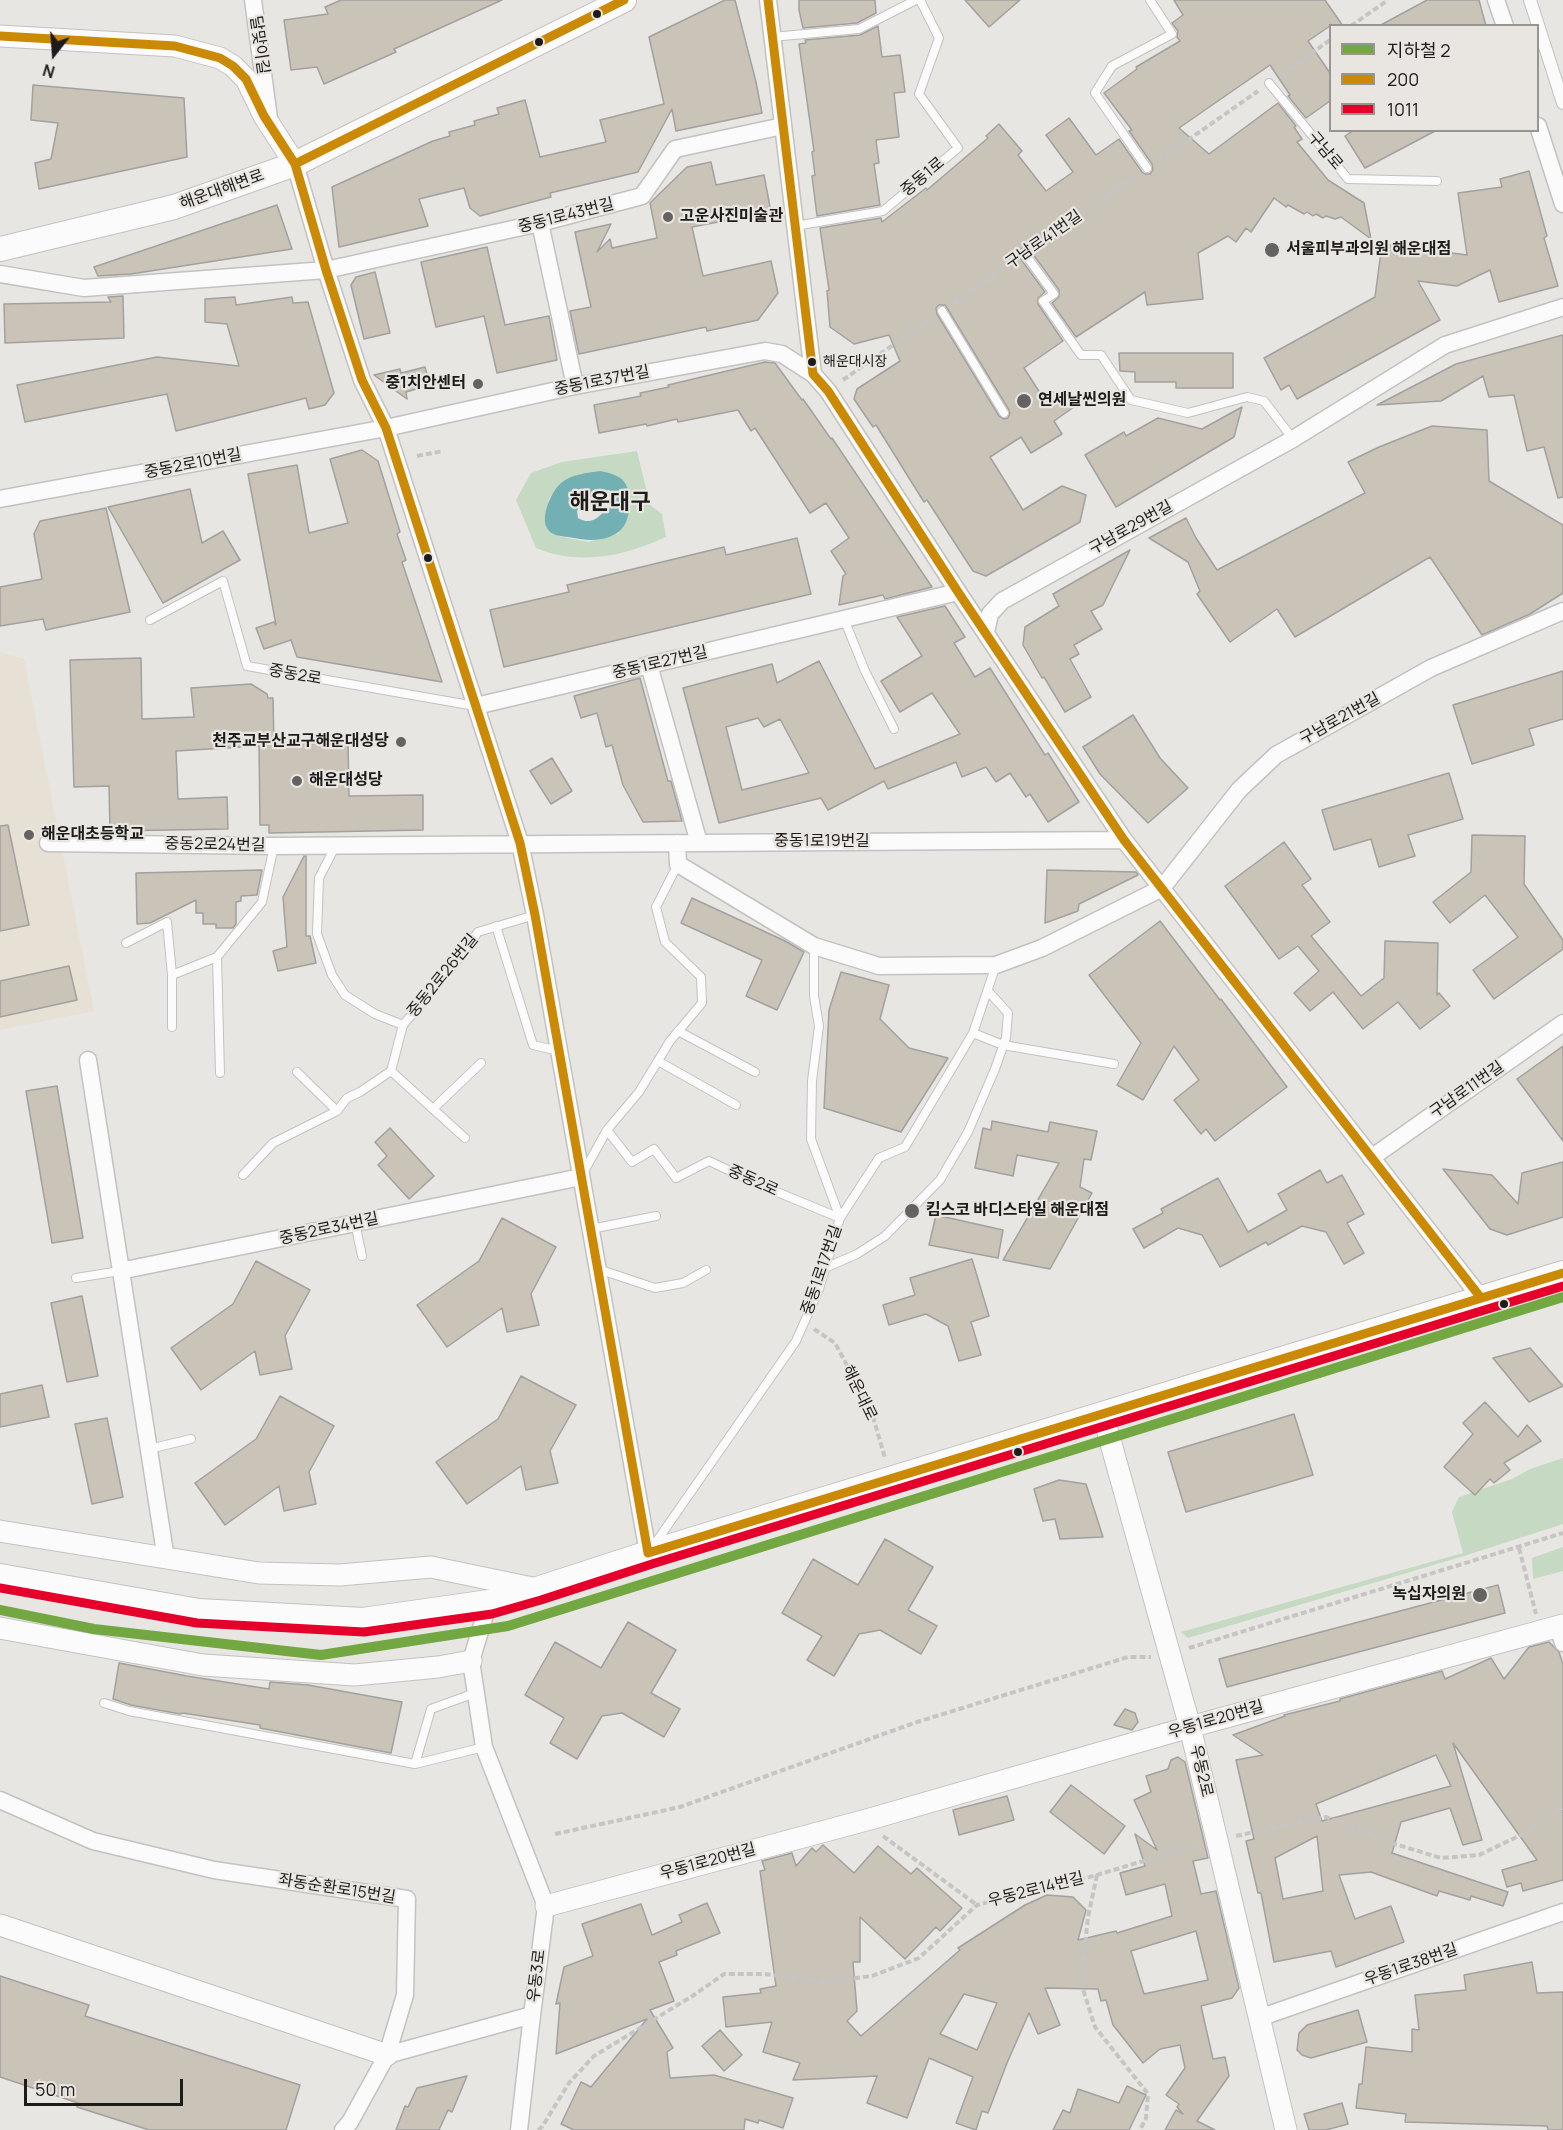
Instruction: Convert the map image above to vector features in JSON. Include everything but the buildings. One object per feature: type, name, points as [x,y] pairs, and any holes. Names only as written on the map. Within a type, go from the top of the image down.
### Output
[{"type":"main road","name":"해운대해변로","points":[[0,249],[174,207],[295,164],[624,0]]},
{"type":"main road","points":[[0,1576],[199,1611],[363,1620],[489,1602],[1563,1273]]},
{"type":"street","name":"달맞이길","points":[[253,0],[270,125]]},
{"type":"street","points":[[768,0],[813,374],[828,391],[958,592],[1124,840],[1481,1298]]},
{"type":"street","points":[[1496,0],[1503,24]]},
{"type":"street","points":[[1530,0],[1538,24]]},
{"type":"street","points":[[1539,28],[1563,103]]},
{"type":"street","name":"달맞이길","points":[[0,38],[175,46],[210,55],[233,66],[246,79],[264,116],[295,164]]},
{"type":"street","name":"중동1로43번길","points":[[326,270],[540,223],[642,196],[675,149],[783,126]]},
{"type":"street","points":[[1539,129],[1563,204]]},
{"type":"street","points":[[295,164],[362,380],[386,428],[520,843],[535,915],[648,1553]]},
{"type":"street","points":[[540,223],[575,386]]},
{"type":"street","points":[[0,274],[84,288],[326,270]]},
{"type":"street","name":"구남로29번길","points":[[986,632],[990,614],[1002,601],[1293,439],[1445,345],[1563,307]]},
{"type":"street","name":"중동1로37번길","points":[[386,428],[575,386],[765,351],[782,354],[813,374]]},
{"type":"street","name":"중동2로10번길","points":[[0,499],[386,428]]},
{"type":"street","name":"중동1로27번길","points":[[476,706],[958,592]]},
{"type":"street","name":"구남로21번길","points":[[1162,888],[1239,790],[1276,755],[1431,668],[1563,611]]},
{"type":"street","points":[[649,665],[699,843]]},
{"type":"street","name":"중동1로19번길","points":[[520,843],[1124,840]]},
{"type":"street","name":"중동2로24번길","points":[[48,843],[274,846],[520,843]]},
{"type":"street","points":[[677,843],[678,864],[814,946],[879,966],[996,965],[1042,948],[1162,888]]},
{"type":"street","name":"구남로11번길","points":[[1371,1158],[1563,1023]]},
{"type":"street","points":[[88,1060],[166,1559]]},
{"type":"street","name":"중동2로34번길","points":[[120,1271],[581,1177]]},
{"type":"street","name":"우동2로","points":[[1102,1415],[1190,1727],[1286,2130]]},
{"type":"street","points":[[0,1531],[259,1573],[340,1575],[431,1567],[537,1589]]},
{"type":"street","name":"우동3로","points":[[387,2055],[532,2015],[546,1906],[484,1747],[471,1661],[489,1602]]},
{"type":"street","points":[[0,1628],[203,1665],[355,1675],[471,1661]]},
{"type":"street","name":"우동1로20번길","points":[[546,1906],[870,1819],[1190,1727],[1556,1631]]},
{"type":"street","name":"좌동순환로15번길","points":[[0,1800],[93,1841],[214,1870],[407,1899],[405,1995],[387,2055]]},
{"type":"street","name":"우동1로38번길","points":[[1259,2018],[1563,1912]]},
{"type":"street","points":[[0,1925],[387,2055],[351,2122],[344,2130]]},
{"type":"street","points":[[519,2130],[532,2015]]},
{"type":"lane","name":"중동1로","points":[[772,37],[859,29],[918,0],[939,38],[919,94],[958,148],[883,211],[794,226]]},
{"type":"lane","points":[[1147,168],[1095,93],[1113,66],[1172,34],[1150,0]]},
{"type":"lane","name":"구남로","points":[[1269,83],[1348,179],[1437,181]]},
{"type":"lane","points":[[1025,254],[1054,294],[1043,301],[1081,355],[1101,354],[1131,400],[1188,413],[1247,397],[1263,401],[1293,439]]},
{"type":"lane","points":[[942,311],[1004,413]]},
{"type":"lane","name":"중동2로","points":[[150,620],[223,580],[248,666],[476,706]]},
{"type":"lane","points":[[844,619],[865,671],[894,729]]},
{"type":"lane","points":[[336,845],[319,878],[317,934],[332,975],[345,995],[375,1014],[403,1025]]},
{"type":"lane","name":"중동2로24번길","points":[[217,957],[262,902],[274,846]]},
{"type":"lane","points":[[581,1177],[607,1131],[639,1092],[678,1031],[702,1003],[701,977],[665,942],[656,907],[678,864]]},
{"type":"lane","name":"중동2로26번길","points":[[391,1071],[403,1025],[478,932],[535,915]]},
{"type":"lane","points":[[126,943],[166,922],[172,975],[172,1027]]},
{"type":"lane","name":"중동2로26번길","points":[[496,926],[533,1045],[559,1051]]},
{"type":"lane","name":"중동1로17번길","points":[[648,1553],[796,1341],[819,1289],[840,1218],[811,1139],[812,1081],[819,1026],[814,996],[814,946]]},
{"type":"lane","points":[[172,975],[217,957],[220,1073]]},
{"type":"lane","points":[[840,1218],[879,1158],[904,1147],[973,1033],[996,965]]},
{"type":"lane","points":[[825,1268],[857,1254],[885,1236],[940,1180],[968,1132],[1003,1045],[1008,1013],[988,991]]},
{"type":"lane","points":[[678,1031],[755,1072]]},
{"type":"lane","points":[[973,1033],[1003,1045],[1114,1064]]},
{"type":"lane","points":[[658,1061],[736,1105]]},
{"type":"lane","points":[[433,1109],[481,1063]]},
{"type":"lane","points":[[243,1175],[273,1143],[337,1111],[346,1098],[360,1092],[391,1071],[465,1138]]},
{"type":"lane","points":[[297,1072],[337,1111]]},
{"type":"lane","name":"중동2로","points":[[607,1131],[632,1162],[654,1149],[676,1178],[709,1161],[840,1218]]},
{"type":"lane","points":[[591,1228],[656,1216]]},
{"type":"lane","points":[[356,1223],[362,1256]]},
{"type":"lane","points":[[598,1269],[655,1288],[683,1283],[706,1270]]},
{"type":"lane","name":"중동2로34번길","points":[[76,1278],[120,1271]]},
{"type":"lane","points":[[148,1449],[191,1439]]},
{"type":"lane","points":[[415,1764],[431,1709],[475,1693]]},
{"type":"lane","points":[[104,1704],[415,1764],[484,1747]]},
{"type":"path","points":[[1354,24],[1388,0]]},
{"type":"path","name":"구남로41번길","points":[[828,391],[1329,41]]},
{"type":"path","points":[[417,456],[443,451]]},
{"type":"path","name":"해운대로","points":[[804,1322],[835,1343],[871,1410],[892,1479]]},
{"type":"path","points":[[1189,1648],[1563,1533]]},
{"type":"path","points":[[1519,1548],[1556,1631]]},
{"type":"path","points":[[555,1834],[680,1807],[918,1722],[1128,1657],[1159,1658]]},
{"type":"path","name":"우동2로14번길","points":[[538,2130],[569,2083],[594,2056],[685,2002],[724,1974],[765,1974],[824,1982],[872,1976],[919,1958],[977,1905],[1097,1875],[1191,1846],[1326,1817],[1395,1844],[1441,1858],[1479,1855],[1523,1834],[1563,1807]]},
{"type":"path","points":[[870,1819],[881,1834],[977,1905]]},
{"type":"path","points":[[1097,1875],[1088,1917],[1081,1983],[1095,2027],[1148,2094],[1146,2118],[1140,2130]]},
{"type":"shaded area","name":"해운대초등학교","points":[[0,652],[24,659],[94,1011],[0,1030]]},
{"type":"green space","points":[[637,451],[650,505],[662,514],[666,537],[618,554],[602,556],[569,557],[536,548],[516,500],[531,473],[562,462]],"holes":[[[600,471],[630,504],[619,533],[588,542],[558,536],[545,519],[549,499],[559,484]]]},
{"type":"green space","points":[[1563,1458],[1563,1524],[1464,1556],[1188,1638],[1181,1632],[1463,1553],[1452,1512],[1459,1497]]},
{"type":"green space","points":[[1563,1547],[1563,1571],[1533,1579],[1532,1558]]},
{"type":"water","points":[[600,471],[620,478],[628,489],[630,502],[628,517],[622,529],[611,536],[593,540],[551,533],[545,523],[545,517],[548,504],[558,486],[580,474]],"holes":[[[609,490],[617,496],[614,503],[591,521],[578,518],[577,511],[580,506],[594,494]]]},
{"type":"metro line","name":"2","points":[[0,1610],[94,1629],[321,1655],[508,1626],[1563,1297]]},
{"type":"transit line","name":"200","points":[[295,164],[624,0]]},
{"type":"transit line","name":"200","points":[[768,0],[813,374],[828,391],[958,592],[1124,840],[1481,1298]]},
{"type":"transit line","name":"200","points":[[0,36],[175,46],[220,58],[233,66],[246,79],[264,116],[295,164],[362,380],[386,428],[520,843],[535,915],[648,1553],[1563,1273]]},
{"type":"transit line","name":"1011","points":[[0,1588],[197,1623],[364,1632],[492,1614],[1563,1286]]},
{"type":"place","name":"고운사진미술관","points":[[668,217]]},
{"type":"place","name":"서울피부과의원 해운대점","points":[[1272,250]]},
{"type":"place","name":"해운대시장","points":[[812,362]]},
{"type":"place","name":"중1치안센터","points":[[478,384]]},
{"type":"place","name":"연세날씬의원","points":[[1024,401]]},
{"type":"place","name":"천주교부산교구해운대성당","points":[[401,742]]},
{"type":"place","name":"해운대성당","points":[[297,781]]},
{"type":"place","name":"해운대초등학교","points":[[29,835]]},
{"type":"place","name":"킴스코 바디스타일 해운대점","points":[[912,1211]]},
{"type":"place","name":"녹십자의원","points":[[1480,1595]]},
{"type":"district","name":"해운대구","points":[[610,503]]}]
